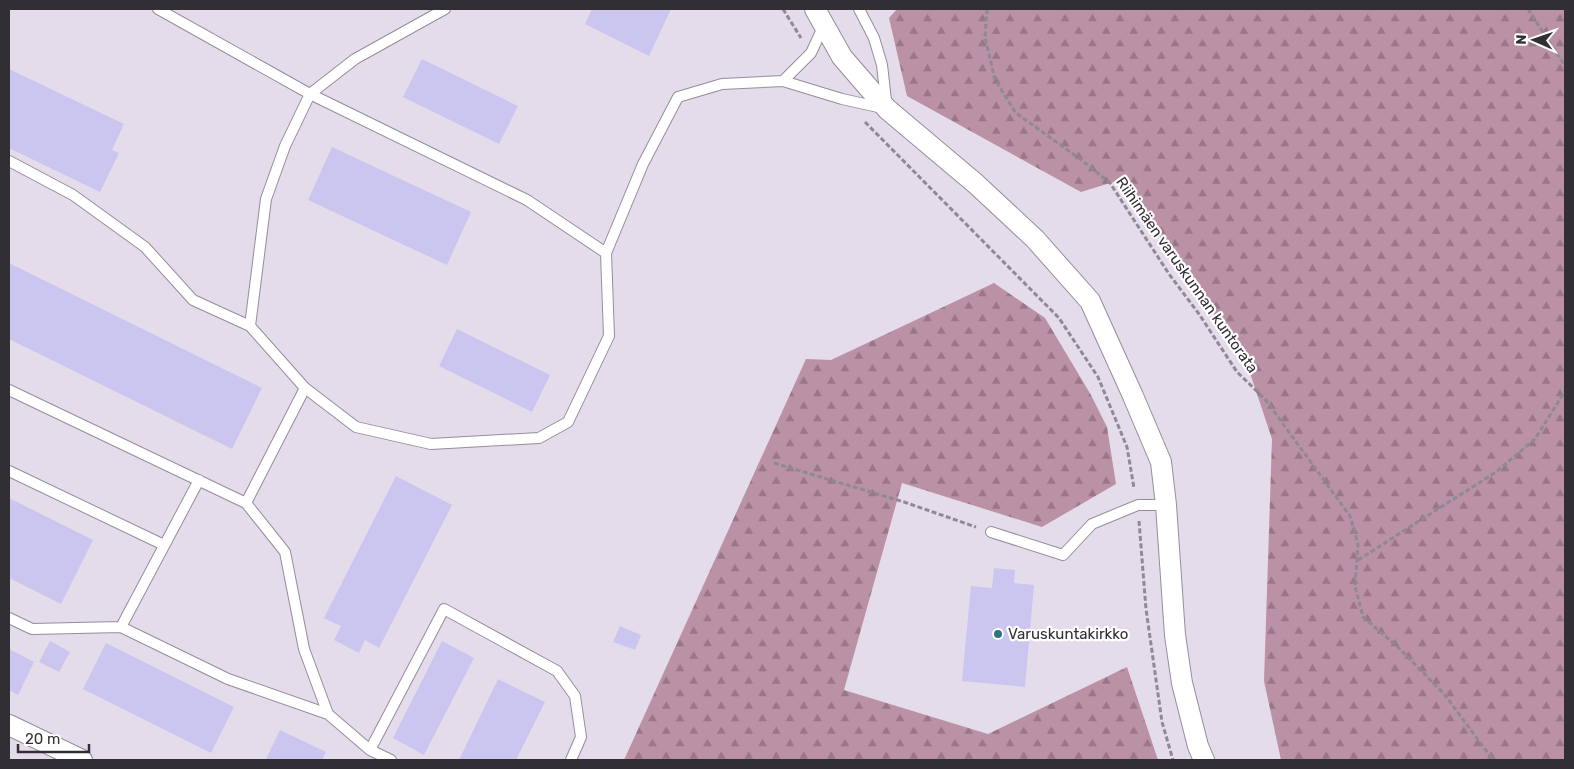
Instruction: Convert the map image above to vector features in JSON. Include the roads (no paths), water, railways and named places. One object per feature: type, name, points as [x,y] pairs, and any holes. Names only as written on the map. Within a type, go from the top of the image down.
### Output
[{"type":"street","points":[[819,17],[842,57],[887,109],[976,184],[1035,239],[1090,301],[1161,462],[1166,505],[1175,635],[1182,683],[1198,746],[1204,760]]},
{"type":"street","points":[[9,724],[82,760]]},
{"type":"lane","points":[[158,9],[310,94],[527,200],[606,253]]},
{"type":"lane","points":[[250,326],[266,199],[284,146],[310,94],[354,59],[445,9]]},
{"type":"lane","points":[[9,161],[73,195],[145,247],[193,300],[250,326],[305,388],[356,427],[431,444],[539,438],[568,422],[609,336],[606,253],[643,164],[678,97],[722,84],[784,82],[842,99],[887,109],[879,56],[874,38],[859,9]]},
{"type":"lane","points":[[784,82],[811,53],[819,17]]},
{"type":"lane","points":[[246,502],[305,388]]},
{"type":"lane","points":[[9,390],[246,502],[286,552],[304,649],[328,714]]},
{"type":"lane","points":[[9,471],[164,545]]},
{"type":"lane","points":[[121,627],[199,480]]},
{"type":"lane","points":[[991,532],[1063,555],[1092,524],[1138,505],[1166,505]]},
{"type":"lane","points":[[370,750],[444,608],[557,671],[576,696],[581,737],[571,760]]},
{"type":"lane","points":[[9,618],[32,629],[121,627],[228,679],[328,714],[370,750],[391,760]]},
{"type":"place","name":"Varuskuntakirkko","points":[[998,634]]}]
